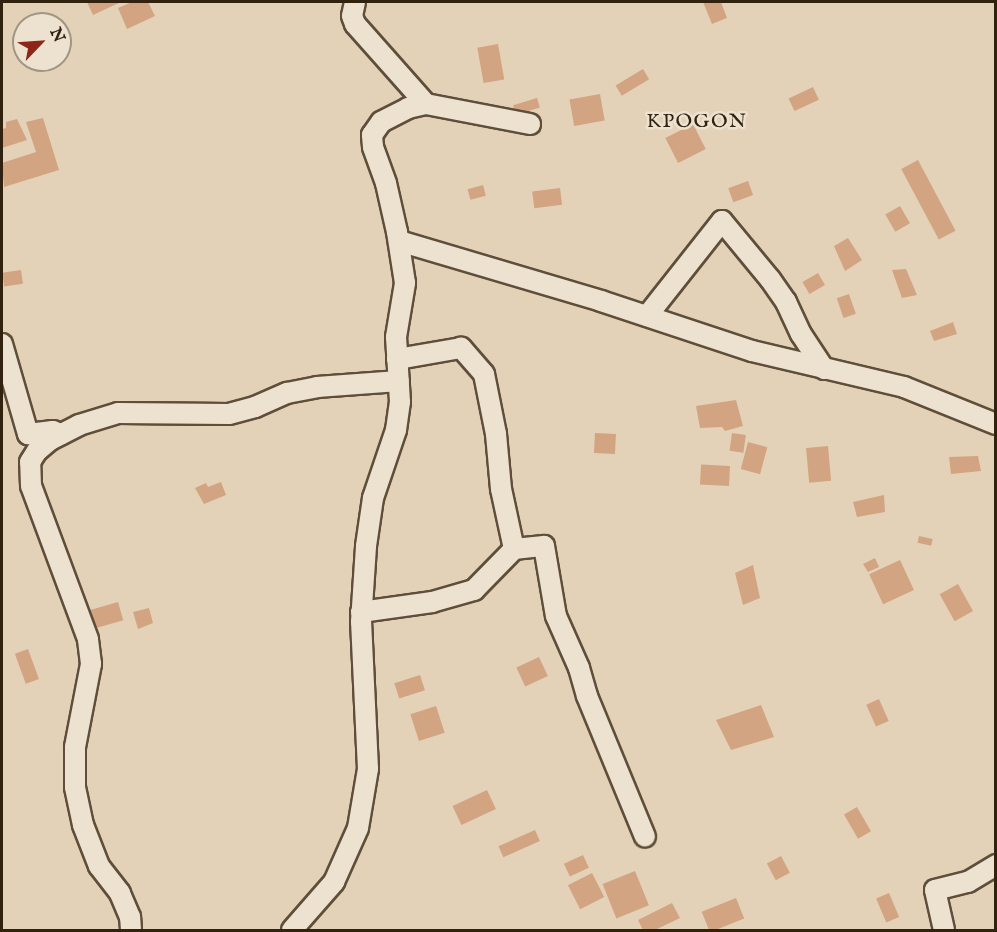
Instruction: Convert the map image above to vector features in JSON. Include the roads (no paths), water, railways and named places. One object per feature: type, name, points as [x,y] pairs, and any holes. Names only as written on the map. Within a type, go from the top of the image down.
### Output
[{"type":"street","points":[[355,2],[352,16],[355,24],[426,104]]},
{"type":"street","points":[[292,930],[334,882],[358,828],[368,769],[361,612],[366,546],[373,498],[396,430],[399,381],[396,337],[405,283],[399,241],[386,183],[373,147],[372,135],[381,122],[408,108],[426,104],[530,124]]},
{"type":"street","points":[[647,316],[722,221],[786,302],[801,334],[824,369]]},
{"type":"street","points":[[399,241],[647,316],[752,351],[904,387],[996,424]]},
{"type":"street","points":[[2,344],[28,434],[53,431],[61,434]]},
{"type":"street","points":[[397,359],[461,348],[484,374],[496,434],[501,489],[514,549]]},
{"type":"street","points":[[131,930],[130,917],[120,893],[99,866],[83,825],[75,787],[75,747],[91,664],[88,639],[31,486],[30,462],[37,451],[61,434],[118,413],[229,414],[255,407],[286,393],[399,381]]},
{"type":"street","points":[[361,612],[432,602],[474,590],[494,573],[514,549],[544,546],[556,616],[579,668],[587,696],[612,751],[645,837]]},
{"type":"street","points":[[944,930],[935,890],[968,882],[996,865]]},
{"type":"district","name":"KPOGON","points":[[697,121]]}]
